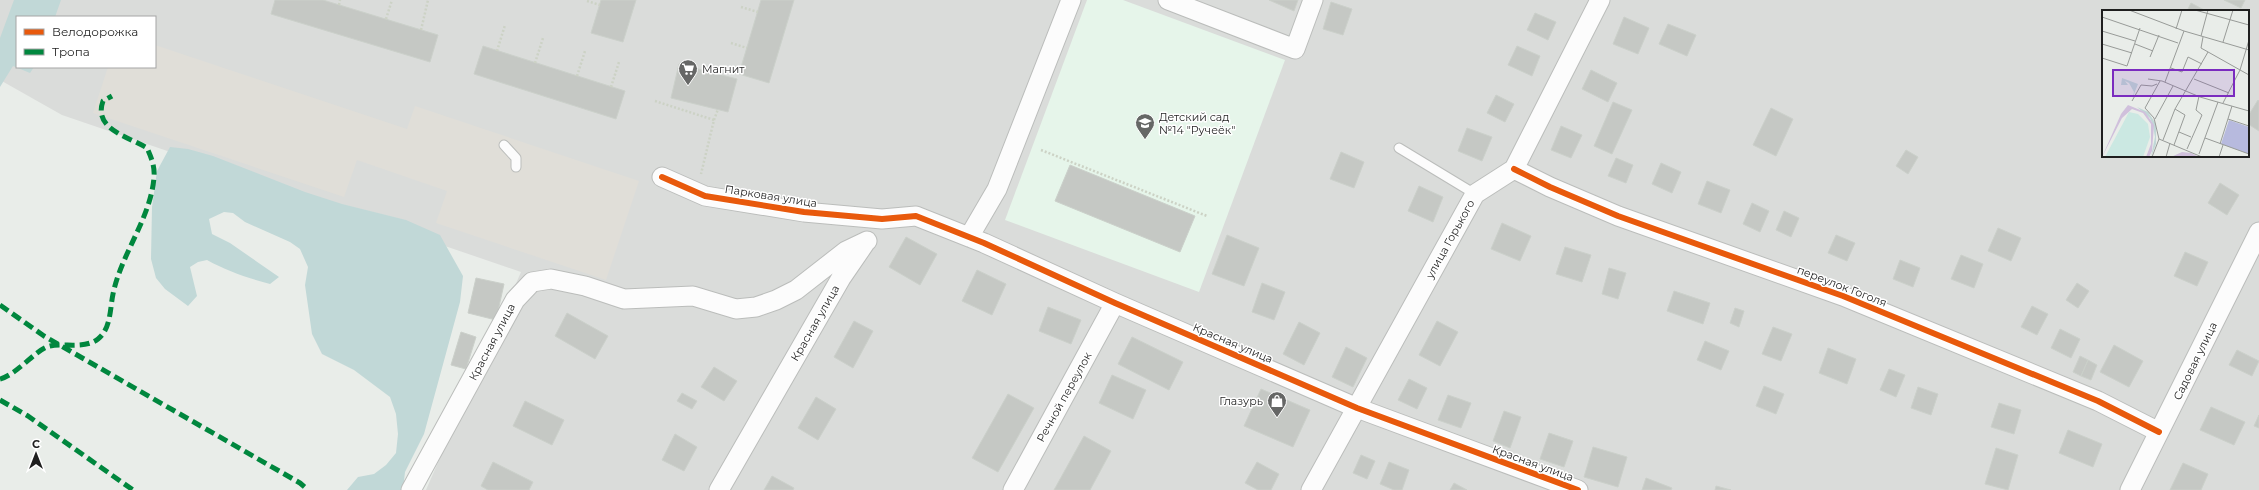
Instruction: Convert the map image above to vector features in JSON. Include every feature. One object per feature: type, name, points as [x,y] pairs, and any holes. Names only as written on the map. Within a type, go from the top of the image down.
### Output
[{"type":"street","points":[[969,237],[997,189],[1071,0]]},
{"type":"street","points":[[1168,0],[1295,49],[1313,0]]},
{"type":"street","points":[[1514,169],[1600,0]]},
{"type":"street","name":"улица Горького","points":[[1311,490],[1475,194],[1514,169]]},
{"type":"street","name":"переулок Гоголя","points":[[1514,169],[1550,187],[1618,216],[1843,296],[2098,401],[2159,432]]},
{"type":"street","name":"Парковая улица","points":[[662,177],[705,196],[804,212],[882,220]]},
{"type":"street","name":"Красная улица","points":[[719,490],[841,278],[882,220],[916,216],[969,237],[1115,303],[1357,408],[1578,490]]},
{"type":"street","name":"Садовая улица","points":[[2130,490],[2259,232]]},
{"type":"street","name":"Красная улица","points":[[411,490],[515,300],[532,282],[551,279],[585,286],[624,299],[693,296],[736,309],[756,307],[776,300],[796,290],[846,251],[867,241]]},
{"type":"street","name":"Речной переулок","points":[[1013,490],[1115,303]]},
{"type":"lane","points":[[504,145],[516,158],[516,167]]},
{"type":"lane","points":[[1399,148],[1475,194]]},
{"type":"path","points":[[339,5],[340,0]]},
{"type":"path","points":[[386,19],[392,0]]},
{"type":"path","points":[[421,30],[428,0]]},
{"type":"path","points":[[587,1],[600,5]]},
{"type":"path","points":[[742,7],[758,12]]},
{"type":"path","points":[[497,51],[505,25]]},
{"type":"path","points":[[535,63],[544,38]]},
{"type":"path","points":[[731,43],[747,48]]},
{"type":"path","points":[[576,76],[585,51]]},
{"type":"path","points":[[611,87],[619,62]]},
{"type":"path","points":[[655,101],[714,120]]},
{"type":"path","points":[[696,192],[718,109]]},
{"type":"path","points":[[1041,150],[1207,216]]},
{"type":"shaded area","points":[[0,0],[2259,0],[2259,490],[426,490],[521,272],[62,115],[0,80]]},
{"type":"shaded area","points":[[14,0],[61,0],[55,16],[16,16],[16,67],[13,66],[0,87],[0,38]]},
{"type":"shaded area","name":"Детский сад №14 \"Ручеёк\"","points":[[1087,0],[1123,0],[1285,60],[1199,292],[1005,220]]},
{"type":"shaded area","points":[[156,45],[407,129],[415,106],[639,181],[606,280],[436,223],[447,191],[357,160],[344,197],[93,113],[108,68],[156,68]]},
{"type":"shaded area","points":[[18,68],[33,68],[30,73]]},
{"type":"shaded area","points":[[170,147],[188,149],[213,156],[305,192],[342,204],[406,220],[440,235],[463,276],[460,302],[424,434],[405,472],[403,490],[347,490],[358,477],[374,474],[386,465],[396,453],[398,434],[396,414],[390,397],[354,370],[322,354],[312,334],[305,285],[308,267],[300,249],[290,242],[245,222],[233,213],[224,212],[209,219],[212,234],[230,243],[279,277],[270,284],[237,274],[207,260],[198,262],[190,267],[197,296],[188,306],[165,289],[156,278],[151,259],[152,207],[157,171]]},
{"type":"building","points":[[275,0],[323,0],[438,35],[430,62],[271,14]]},
{"type":"building","points":[[601,0],[636,0],[623,42],[591,33]]},
{"type":"building","points":[[761,0],[794,0],[769,83],[739,74]]},
{"type":"building","points":[[1269,0],[1298,0],[1294,11]]},
{"type":"building","points":[[2224,0],[2245,0],[2241,8]]},
{"type":"building","points":[[1331,2],[1352,9],[1343,35],[1323,29]]},
{"type":"building","points":[[2191,3],[2204,10],[2188,10]]},
{"type":"building","points":[[1535,13],[1556,22],[1548,40],[1527,30]]},
{"type":"building","points":[[1624,17],[1649,28],[1638,54],[1613,44]]},
{"type":"building","points":[[1668,24],[1696,35],[1687,56],[1659,44]]},
{"type":"building","points":[[483,46],[625,91],[616,119],[474,74]]},
{"type":"building","points":[[1517,46],[1540,56],[1532,76],[1508,65]]},
{"type":"building","points":[[679,64],[737,79],[728,112],[671,98]]},
{"type":"building","points":[[1591,70],[1617,83],[1608,102],[1582,89]]},
{"type":"building","points":[[1496,95],[1514,104],[1505,122],[1487,113]]},
{"type":"building","points":[[2258,100],[2259,131],[2249,125],[2249,114]]},
{"type":"building","points":[[1613,102],[1632,110],[1612,154],[1594,146]]},
{"type":"building","points":[[1771,108],[1793,119],[1776,156],[1753,145]]},
{"type":"building","points":[[1561,126],[1582,135],[1571,158],[1551,150]]},
{"type":"building","points":[[1467,128],[1492,137],[1482,161],[1458,151]]},
{"type":"building","points":[[1906,150],[1918,157],[1908,174],[1896,166]]},
{"type":"building","points":[[1341,152],[1364,162],[1354,188],[1330,179]]},
{"type":"building","points":[[1616,158],[1633,165],[1626,183],[1608,176]]},
{"type":"building","points":[[1661,163],[1681,172],[1672,193],[1652,184]]},
{"type":"building","points":[[1070,165],[1195,216],[1180,252],[1055,201]]},
{"type":"building","points":[[1707,181],[1730,190],[1721,213],[1698,204]]},
{"type":"building","points":[[2220,183],[2239,195],[2227,215],[2208,203]]},
{"type":"building","points":[[1419,186],[1443,197],[1433,222],[1408,211]]},
{"type":"building","points":[[1752,203],[1769,211],[1760,232],[1743,224]]},
{"type":"building","points":[[1784,211],[1799,218],[1791,237],[1776,230]]},
{"type":"building","points":[[1502,223],[1531,236],[1520,261],[1491,249]]},
{"type":"building","points":[[1998,228],[2021,238],[2011,261],[1988,251]]},
{"type":"building","points":[[1227,235],[1259,248],[1244,286],[1212,274]]},
{"type":"building","points":[[1836,235],[1855,243],[1847,261],[1828,253]]},
{"type":"building","points":[[906,237],[937,254],[920,285],[889,267]]},
{"type":"building","points":[[1565,247],[1591,255],[1582,282],[1556,274]]},
{"type":"building","points":[[2185,252],[2208,262],[2197,286],[2174,276]]},
{"type":"building","points":[[1961,255],[1983,264],[1974,288],[1951,279]]},
{"type":"building","points":[[1900,260],[1920,268],[1913,287],[1893,279]]},
{"type":"building","points":[[1609,268],[1626,273],[1618,299],[1602,294]]},
{"type":"building","points":[[977,270],[1006,284],[992,315],[962,301]]},
{"type":"building","points":[[476,278],[504,284],[496,320],[468,313]]},
{"type":"building","points":[[1262,283],[1285,292],[1274,320],[1252,312]]},
{"type":"building","points":[[2077,283],[2089,291],[2078,308],[2066,300]]},
{"type":"building","points":[[1674,291],[1710,303],[1703,324],[1667,311]]},
{"type":"building","points":[[2032,306],[2048,314],[2037,335],[2021,327]]},
{"type":"building","points":[[1048,307],[1081,320],[1071,344],[1039,331]]},
{"type":"building","points":[[1735,308],[1744,311],[1739,327],[1730,323]]},
{"type":"building","points":[[567,313],[608,336],[595,359],[555,336]]},
{"type":"building","points":[[854,321],[873,331],[853,368],[834,357]]},
{"type":"building","points":[[1437,321],[1458,332],[1440,366],[1419,355]]},
{"type":"building","points":[[1299,322],[1320,333],[1304,365],[1283,354]]},
{"type":"building","points":[[1773,327],[1792,334],[1781,361],[1762,354]]},
{"type":"building","points":[[2060,329],[2080,339],[2071,358],[2051,348]]},
{"type":"building","points":[[461,332],[476,337],[466,369],[451,365]]},
{"type":"building","points":[[1132,337],[1183,362],[1169,390],[1118,364]]},
{"type":"building","points":[[1705,341],[1729,351],[1721,370],[1697,360]]},
{"type":"building","points":[[2114,345],[2143,361],[2129,387],[2100,372]]},
{"type":"building","points":[[1346,347],[1367,358],[1353,387],[1332,377]]},
{"type":"building","points":[[1828,348],[1856,359],[1847,384],[1819,373]]},
{"type":"building","points":[[2237,350],[2259,361],[2252,376],[2229,365]]},
{"type":"building","points":[[2080,356],[2088,360],[2081,376],[2073,372]]},
{"type":"building","points":[[2088,360],[2097,365],[2091,380],[2081,376]]},
{"type":"building","points":[[714,367],[737,381],[724,401],[701,387]]},
{"type":"building","points":[[1889,369],[1905,375],[1896,397],[1880,390]]},
{"type":"building","points":[[1112,375],[1146,390],[1133,419],[1099,403]]},
{"type":"building","points":[[1409,379],[1427,388],[1417,409],[1398,400]]},
{"type":"building","points":[[1764,386],[1784,394],[1776,414],[1756,406]]},
{"type":"building","points":[[1918,387],[1938,394],[1931,415],[1911,408]]},
{"type":"building","name":"Глазурь","points":[[1261,389],[1310,410],[1293,447],[1244,426]]},
{"type":"building","points":[[682,393],[697,401],[692,409],[677,401]]},
{"type":"building","points":[[1008,394],[1034,408],[998,472],[972,458]]},
{"type":"building","points":[[1448,395],[1471,403],[1461,428],[1438,420]]},
{"type":"building","points":[[816,397],[836,409],[818,440],[798,428]]},
{"type":"building","points":[[525,401],[564,420],[552,445],[513,426]]},
{"type":"building","points":[[1999,403],[2021,410],[2014,434],[1991,427]]},
{"type":"building","points":[[2211,407],[2245,422],[2234,445],[2200,430]]},
{"type":"building","points":[[1504,411],[1521,417],[1510,448],[1493,441]]},
{"type":"building","points":[[2259,415],[2259,428],[2254,426]]},
{"type":"building","points":[[2068,430],[2102,444],[2093,467],[2059,453]]},
{"type":"building","points":[[1549,433],[1573,441],[1564,467],[1540,459]]},
{"type":"building","points":[[675,434],[697,447],[684,471],[662,460]]},
{"type":"building","points":[[1084,436],[1111,451],[1090,490],[1054,490]]},
{"type":"building","points":[[1593,447],[1627,457],[1618,487],[1584,477]]},
{"type":"building","points":[[1996,448],[2018,455],[2008,490],[1985,484]]},
{"type":"building","points":[[1361,455],[1375,461],[1367,479],[1353,473]]},
{"type":"building","points":[[493,462],[533,482],[529,490],[488,490],[481,486]]},
{"type":"building","points":[[1257,462],[1279,474],[1271,490],[1258,490],[1245,483]]},
{"type":"building","points":[[1389,462],[1409,470],[1402,490],[1394,490],[1380,484]]},
{"type":"building","points":[[2183,463],[2208,474],[2201,490],[2170,490]]},
{"type":"building","points":[[772,476],[794,488],[793,490],[764,490]]},
{"type":"building","points":[[1646,478],[1672,488],[1671,490],[1642,490]]},
{"type":"building","points":[[1454,483],[1467,490],[1450,490]]},
{"type":"building","points":[[1716,486],[1731,490],[1715,490]]},
{"type":"marked path","points":[[0,379],[7,376],[39,352],[50,346],[81,345],[93,342],[102,335],[108,324],[117,279],[142,221],[152,192],[154,177],[154,169],[147,148],[114,130],[107,125],[103,118],[101,111],[103,101],[112,96]]},
{"type":"marked path","points":[[0,305],[44,336],[300,483],[308,490]]},
{"type":"marked path","points":[[0,400],[28,416],[133,490]]},
{"type":"cycle path","points":[[1514,169],[1550,187],[1618,216],[1843,296],[2098,401],[2159,432]]},
{"type":"cycle path","points":[[662,177],[705,196],[804,212],[882,219],[916,216],[984,243],[1115,303],[1357,408],[1578,490]]},
{"type":"place","name":"Магнит","points":[[688,86]]},
{"type":"place","name":"Детский сад №14 \"Ручеёк\"","points":[[1145,140]]},
{"type":"place","name":"Глазурь","points":[[1277,418]]}]
